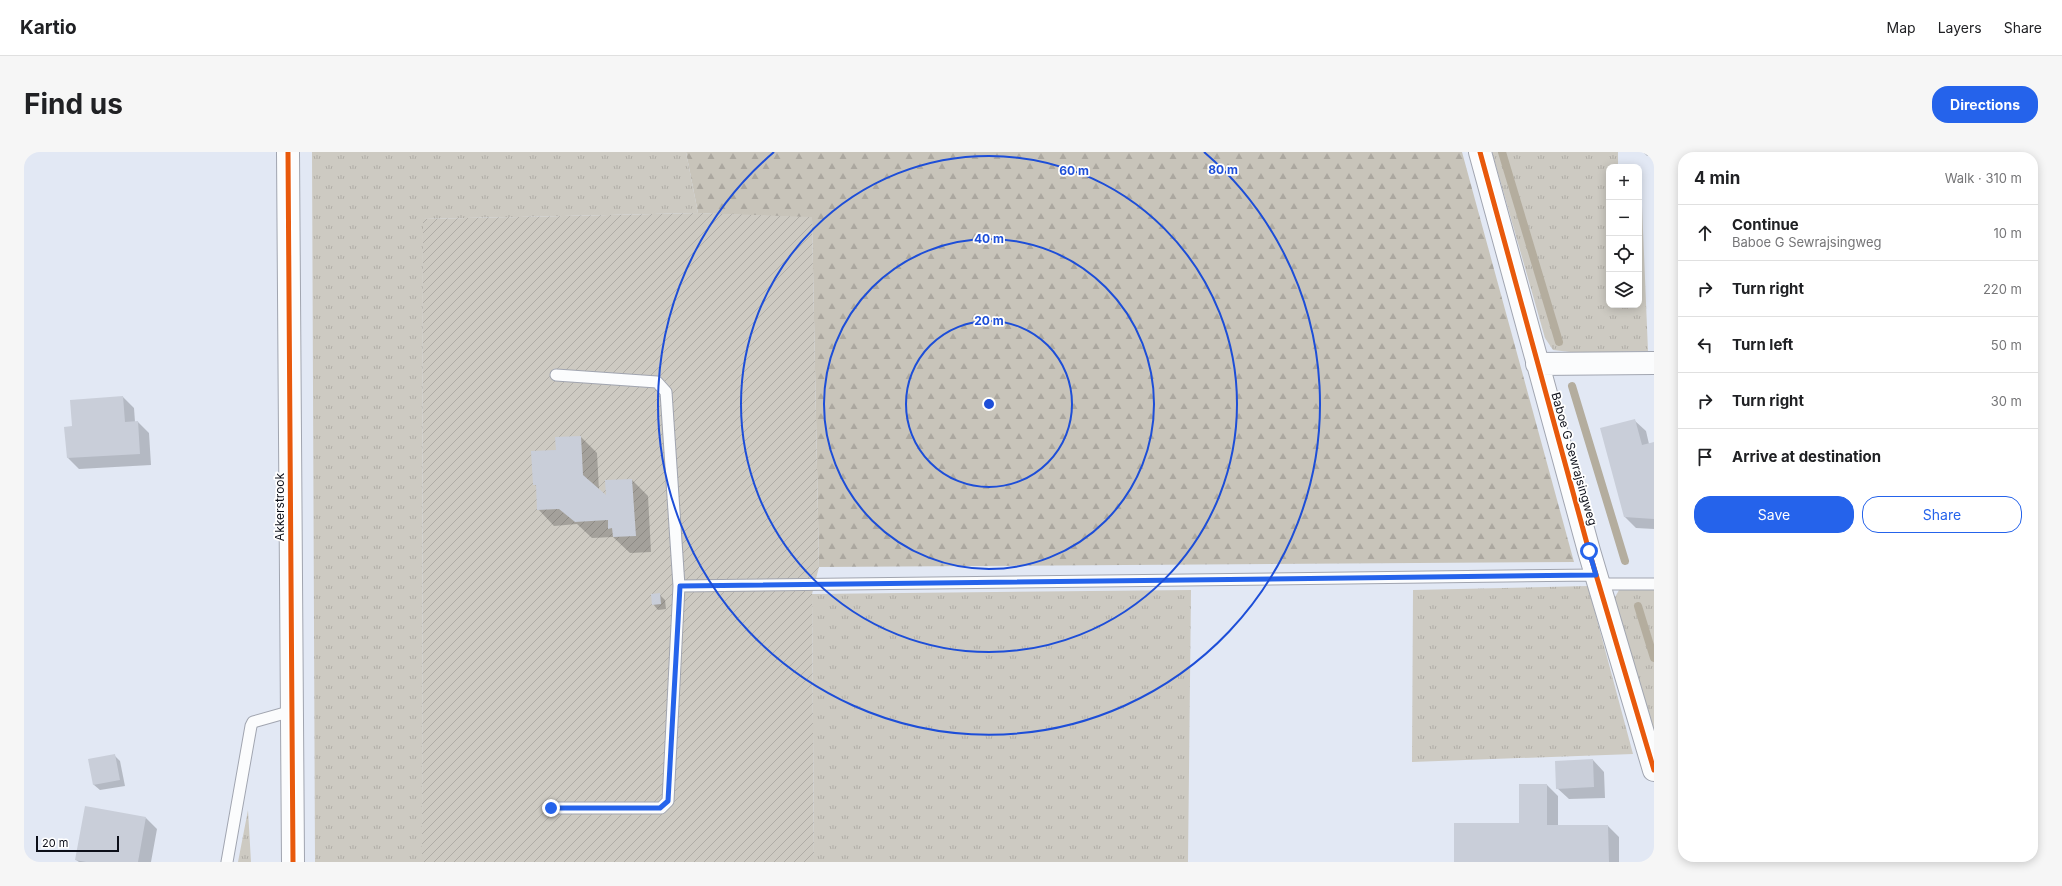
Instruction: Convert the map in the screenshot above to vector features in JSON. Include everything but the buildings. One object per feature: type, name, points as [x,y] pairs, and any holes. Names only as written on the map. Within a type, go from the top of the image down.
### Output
[{"type":"street","name":"Akkerstrook","points":[[288,152],[293,862]]},
{"type":"street","name":"Baboe G Sewrajsingweg","points":[[1480,152],[1537,364],[1654,770]]},
{"type":"street","points":[[1537,364],[1654,363]]},
{"type":"lane","points":[[551,808],[660,808],[668,801],[680,586],[667,400],[664,388],[657,382],[556,375]]},
{"type":"lane","points":[[680,586],[1598,580],[1654,584]]},
{"type":"lane","points":[[227,862],[250,726],[254,722],[292,711]]},
{"type":"green space","points":[[312,152],[686,152],[698,213],[423,219],[422,862],[315,862]]},
{"type":"green space","points":[[686,152],[1462,152],[1574,562],[819,567],[812,218],[698,213]]},
{"type":"green space","points":[[1492,152],[1618,152],[1618,164],[1606,164],[1606,308],[1642,308],[1642,205],[1648,351],[1579,353],[1553,350],[1545,338]]},
{"type":"green space","points":[[698,213],[812,217],[819,567],[812,594],[814,862],[422,862],[423,219]]},
{"type":"green space","points":[[1588,586],[1633,754],[1412,762],[1413,590]]},
{"type":"green space","points":[[1191,590],[1188,862],[814,862],[812,594]]},
{"type":"green space","points":[[1619,590],[1654,590],[1654,741],[1614,599]]},
{"type":"green space","points":[[248,810],[251,862],[238,862]]},
{"type":"waterway","points":[[1502,152],[1559,342]]},
{"type":"waterway","points":[[1572,386],[1625,561]]},
{"type":"waterway","points":[[1638,606],[1654,658]]},
{"type":"cycle path","points":[[288,152],[293,862]]},
{"type":"cycle path","points":[[1480,152],[1589,551],[1654,770]]},
{"type":"route","points":[[551,808],[660,808],[668,801],[680,586],[1596,575],[1589,551]]}]
